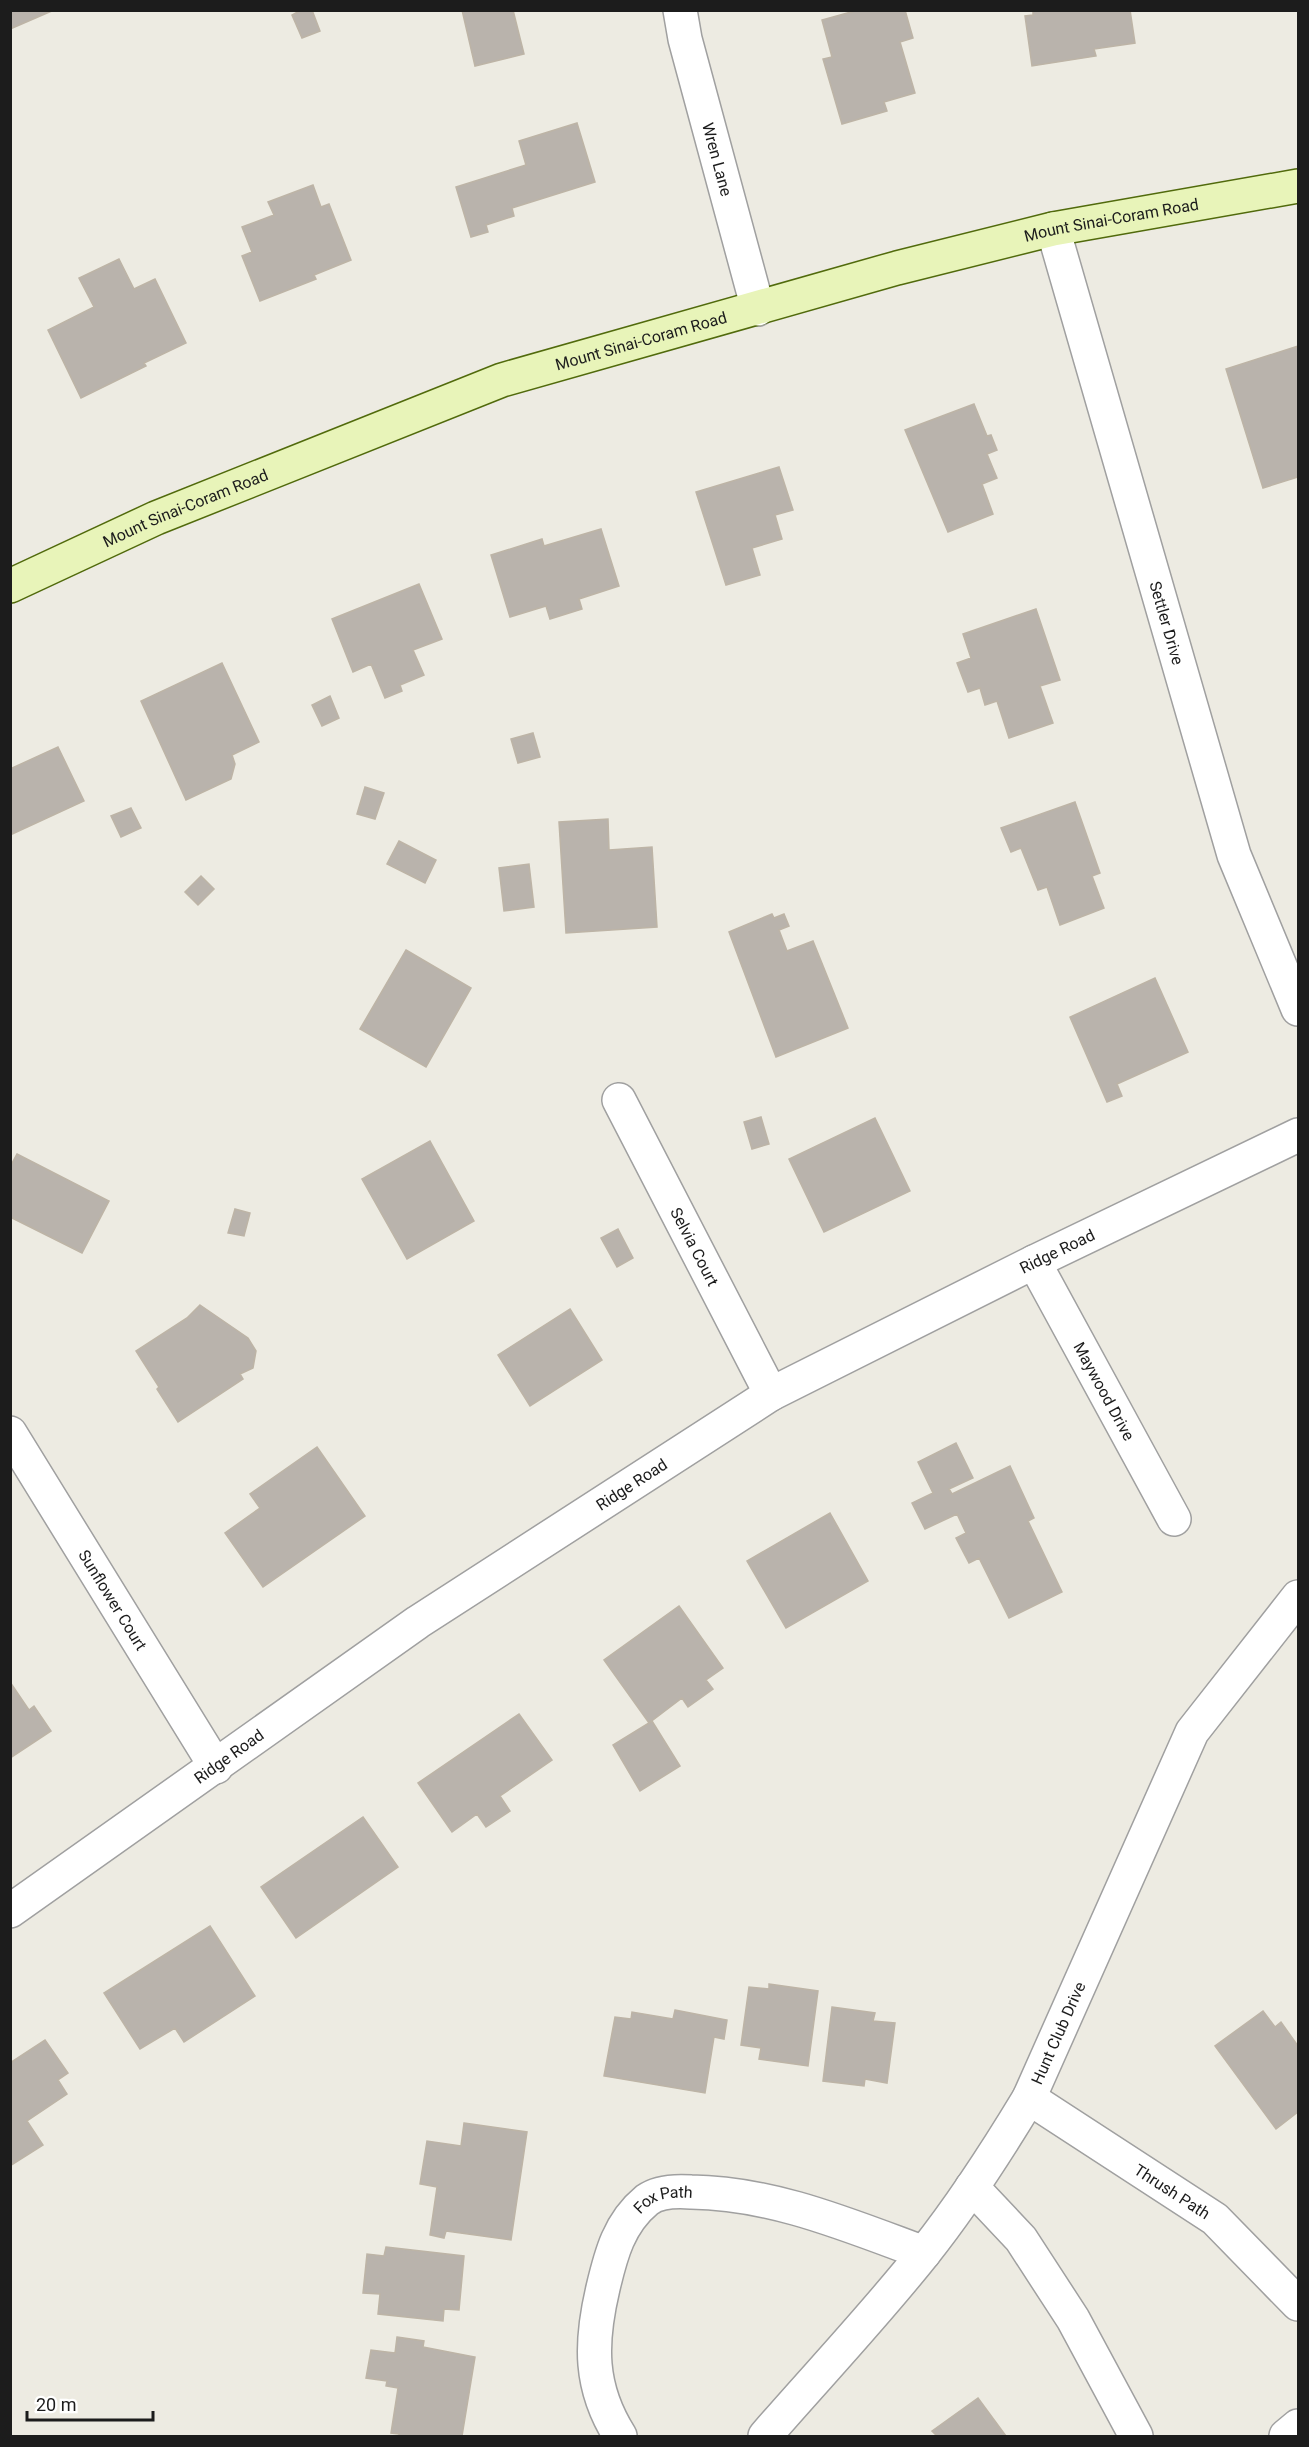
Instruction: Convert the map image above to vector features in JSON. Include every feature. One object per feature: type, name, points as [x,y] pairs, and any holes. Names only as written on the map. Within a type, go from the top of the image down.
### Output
[{"type":"main road","name":"Mount Sinai-Coram Road","points":[[10,586],[156,518],[502,380],[897,268],[1053,228],[1299,186]]},
{"type":"street","name":"Wren Lane","points":[[680,10],[688,50],[758,309]]},
{"type":"street","name":"Settler Drive","points":[[1053,228],[1234,855],[1299,1009]]},
{"type":"street","name":"Selvia Court","points":[[619,1100],[771,1394]]},
{"type":"street","name":"Ridge Road","points":[[10,1911],[418,1622],[771,1394],[1299,1135]]},
{"type":"street","name":"Maywood Drive","points":[[1034,1263],[1174,1519]]},
{"type":"street","name":"Sunflower Court","points":[[10,1433],[216,1767]]},
{"type":"street","name":"Hunt Club Drive","points":[[765,2436],[924,2253],[972,2187],[1029,2098],[1192,1732],[1299,1597]]},
{"type":"street","name":"Thrush Path","points":[[1029,2098],[1215,2219],[1299,2304]]},
{"type":"street","points":[[972,2187],[1021,2239],[1073,2319],[1136,2436]]},
{"type":"street","name":"Fox Path","points":[[620,2436],[602,2403],[594,2371],[595,2331],[612,2252],[625,2223],[649,2199],[678,2191],[763,2199],[830,2218],[924,2253]]},
{"type":"street","points":[[1286,2436],[1299,2426]]},
{"type":"building","points":[[10,10],[54,10],[10,29]]},
{"type":"building","points":[[301,10],[312,10],[320,31],[302,38],[292,15]]},
{"type":"building","points":[[462,10],[513,10],[524,54],[475,66]]},
{"type":"building","points":[[858,10],[905,10],[913,38],[900,42],[915,93],[884,102],[887,111],[842,124],[823,59],[832,57],[822,20]]},
{"type":"building","points":[[1033,10],[1130,10],[1135,43],[1094,49],[1096,56],[1032,66],[1025,16],[1033,15]]},
{"type":"building","points":[[577,123],[595,182],[512,208],[514,216],[486,225],[488,232],[471,237],[456,187],[526,165],[519,141]]},
{"type":"building","points":[[313,185],[321,207],[329,204],[351,260],[314,275],[316,279],[260,301],[242,256],[252,252],[242,227],[274,215],[268,202]]},
{"type":"building","points":[[119,259],[134,289],[155,279],[186,343],[144,363],[146,366],[81,398],[48,330],[94,307],[79,278]]},
{"type":"building","points":[[1298,346],[1298,477],[1263,488],[1226,369]]},
{"type":"building","points":[[974,404],[987,436],[991,435],[997,450],[987,454],[997,478],[982,484],[993,514],[948,532],[905,430]]},
{"type":"building","points":[[779,467],[793,510],[775,515],[782,539],[752,548],[760,575],[726,585],[696,492]]},
{"type":"building","points":[[601,529],[619,586],[579,599],[582,609],[550,619],[546,606],[510,617],[491,555],[542,539],[544,546]]},
{"type":"building","points":[[419,584],[442,639],[413,650],[424,675],[400,685],[402,691],[385,698],[371,664],[353,672],[332,619]]},
{"type":"building","points":[[1036,609],[1060,680],[1040,686],[1053,723],[1009,738],[997,701],[985,705],[980,688],[968,692],[957,663],[971,658],[963,634]]},
{"type":"building","points":[[222,663],[259,742],[232,755],[235,764],[231,779],[186,800],[141,701]]},
{"type":"building","points":[[330,696],[339,718],[322,726],[312,705]]},
{"type":"building","points":[[533,733],[540,757],[518,763],[511,739]]},
{"type":"building","points":[[58,747],[84,801],[10,835],[10,769]]},
{"type":"building","points":[[365,787],[384,793],[375,819],[357,814]]},
{"type":"building","points":[[1075,802],[1100,873],[1092,876],[1104,908],[1060,925],[1047,887],[1038,890],[1021,848],[1011,852],[1001,828]]},
{"type":"building","points":[[131,808],[141,828],[121,837],[111,816]]},
{"type":"building","points":[[608,819],[609,850],[652,847],[657,927],[566,933],[559,822]]},
{"type":"building","points":[[399,841],[436,860],[425,883],[387,864]]},
{"type":"building","points":[[529,864],[534,907],[504,911],[499,868]]},
{"type":"building","points":[[201,876],[214,889],[198,905],[185,892]]},
{"type":"building","points":[[772,914],[774,918],[784,914],[789,926],[779,930],[787,951],[813,941],[848,1028],[776,1057],[729,932]]},
{"type":"building","points":[[406,950],[471,988],[426,1067],[360,1029]]},
{"type":"building","points":[[1155,978],[1188,1052],[1117,1084],[1122,1096],[1107,1102],[1070,1017]]},
{"type":"building","points":[[761,1117],[769,1144],[752,1149],[744,1122]]},
{"type":"building","points":[[875,1118],[910,1191],[824,1232],[789,1159]]},
{"type":"building","points":[[430,1141],[474,1221],[407,1259],[362,1179]]},
{"type":"building","points":[[17,1154],[109,1201],[82,1253],[10,1217],[10,1167]]},
{"type":"building","points":[[235,1209],[250,1213],[244,1236],[228,1233]]},
{"type":"building","points":[[618,1229],[633,1258],[617,1267],[601,1238]]},
{"type":"building","points":[[200,1305],[248,1338],[256,1351],[253,1368],[240,1374],[243,1379],[178,1422],[136,1351],[187,1318]]},
{"type":"building","points":[[570,1309],[602,1360],[530,1406],[498,1355]]},
{"type":"building","points":[[956,1443],[973,1478],[949,1489],[952,1494],[1010,1466],[1034,1518],[1028,1521],[1062,1592],[1009,1618],[979,1558],[969,1563],[956,1538],[966,1533],[957,1514],[925,1529],[912,1503],[933,1493],[918,1462]]},
{"type":"building","points":[[317,1447],[365,1516],[263,1587],[225,1533],[260,1508],[250,1494]]},
{"type":"building","points":[[830,1513],[868,1581],[786,1628],[747,1561]]},
{"type":"building","points":[[679,1606],[723,1668],[706,1680],[713,1689],[688,1707],[682,1698],[649,1723],[604,1660]]},
{"type":"building","points":[[10,1682],[29,1710],[34,1706],[51,1731],[10,1758]]},
{"type":"building","points":[[519,1714],[552,1760],[500,1796],[510,1811],[486,1827],[477,1814],[452,1832],[418,1783]]},
{"type":"building","points":[[652,1721],[680,1766],[640,1791],[613,1745]]},
{"type":"building","points":[[363,1817],[398,1867],[296,1938],[261,1887]]},
{"type":"building","points":[[210,1926],[255,1996],[184,2042],[175,2028],[140,2049],[104,1993]]},
{"type":"building","points":[[769,1984],[818,1991],[808,2066],[759,2059],[761,2048],[741,2045],[749,1987],[769,1989]]},
{"type":"building","points":[[832,2007],[875,2013],[873,2021],[895,2023],[887,2083],[865,2079],[864,2086],[823,2081]]},
{"type":"building","points":[[675,2010],[727,2020],[724,2039],[714,2037],[705,2093],[604,2076],[615,2017],[631,2019],[632,2012],[673,2019]]},
{"type":"building","points":[[1263,2011],[1275,2027],[1281,2022],[1298,2046],[1298,2112],[1276,2129],[1215,2046]]},
{"type":"building","points":[[45,2040],[68,2073],[58,2080],[67,2094],[27,2121],[43,2145],[10,2166],[10,2063]]},
{"type":"building","points":[[464,2123],[527,2132],[511,2240],[446,2231],[444,2238],[430,2235],[437,2187],[420,2184],[427,2141],[461,2146]]},
{"type":"building","points":[[386,2247],[464,2256],[459,2310],[444,2309],[443,2321],[378,2314],[380,2294],[363,2293],[367,2254],[384,2256]]},
{"type":"building","points":[[397,2337],[424,2341],[423,2347],[475,2357],[462,2436],[399,2436],[399,2434],[391,2433],[398,2388],[386,2386],[387,2381],[366,2378],[371,2350],[395,2353]]},
{"type":"building","points":[[978,2398],[1006,2436],[937,2436],[932,2431]]}]
